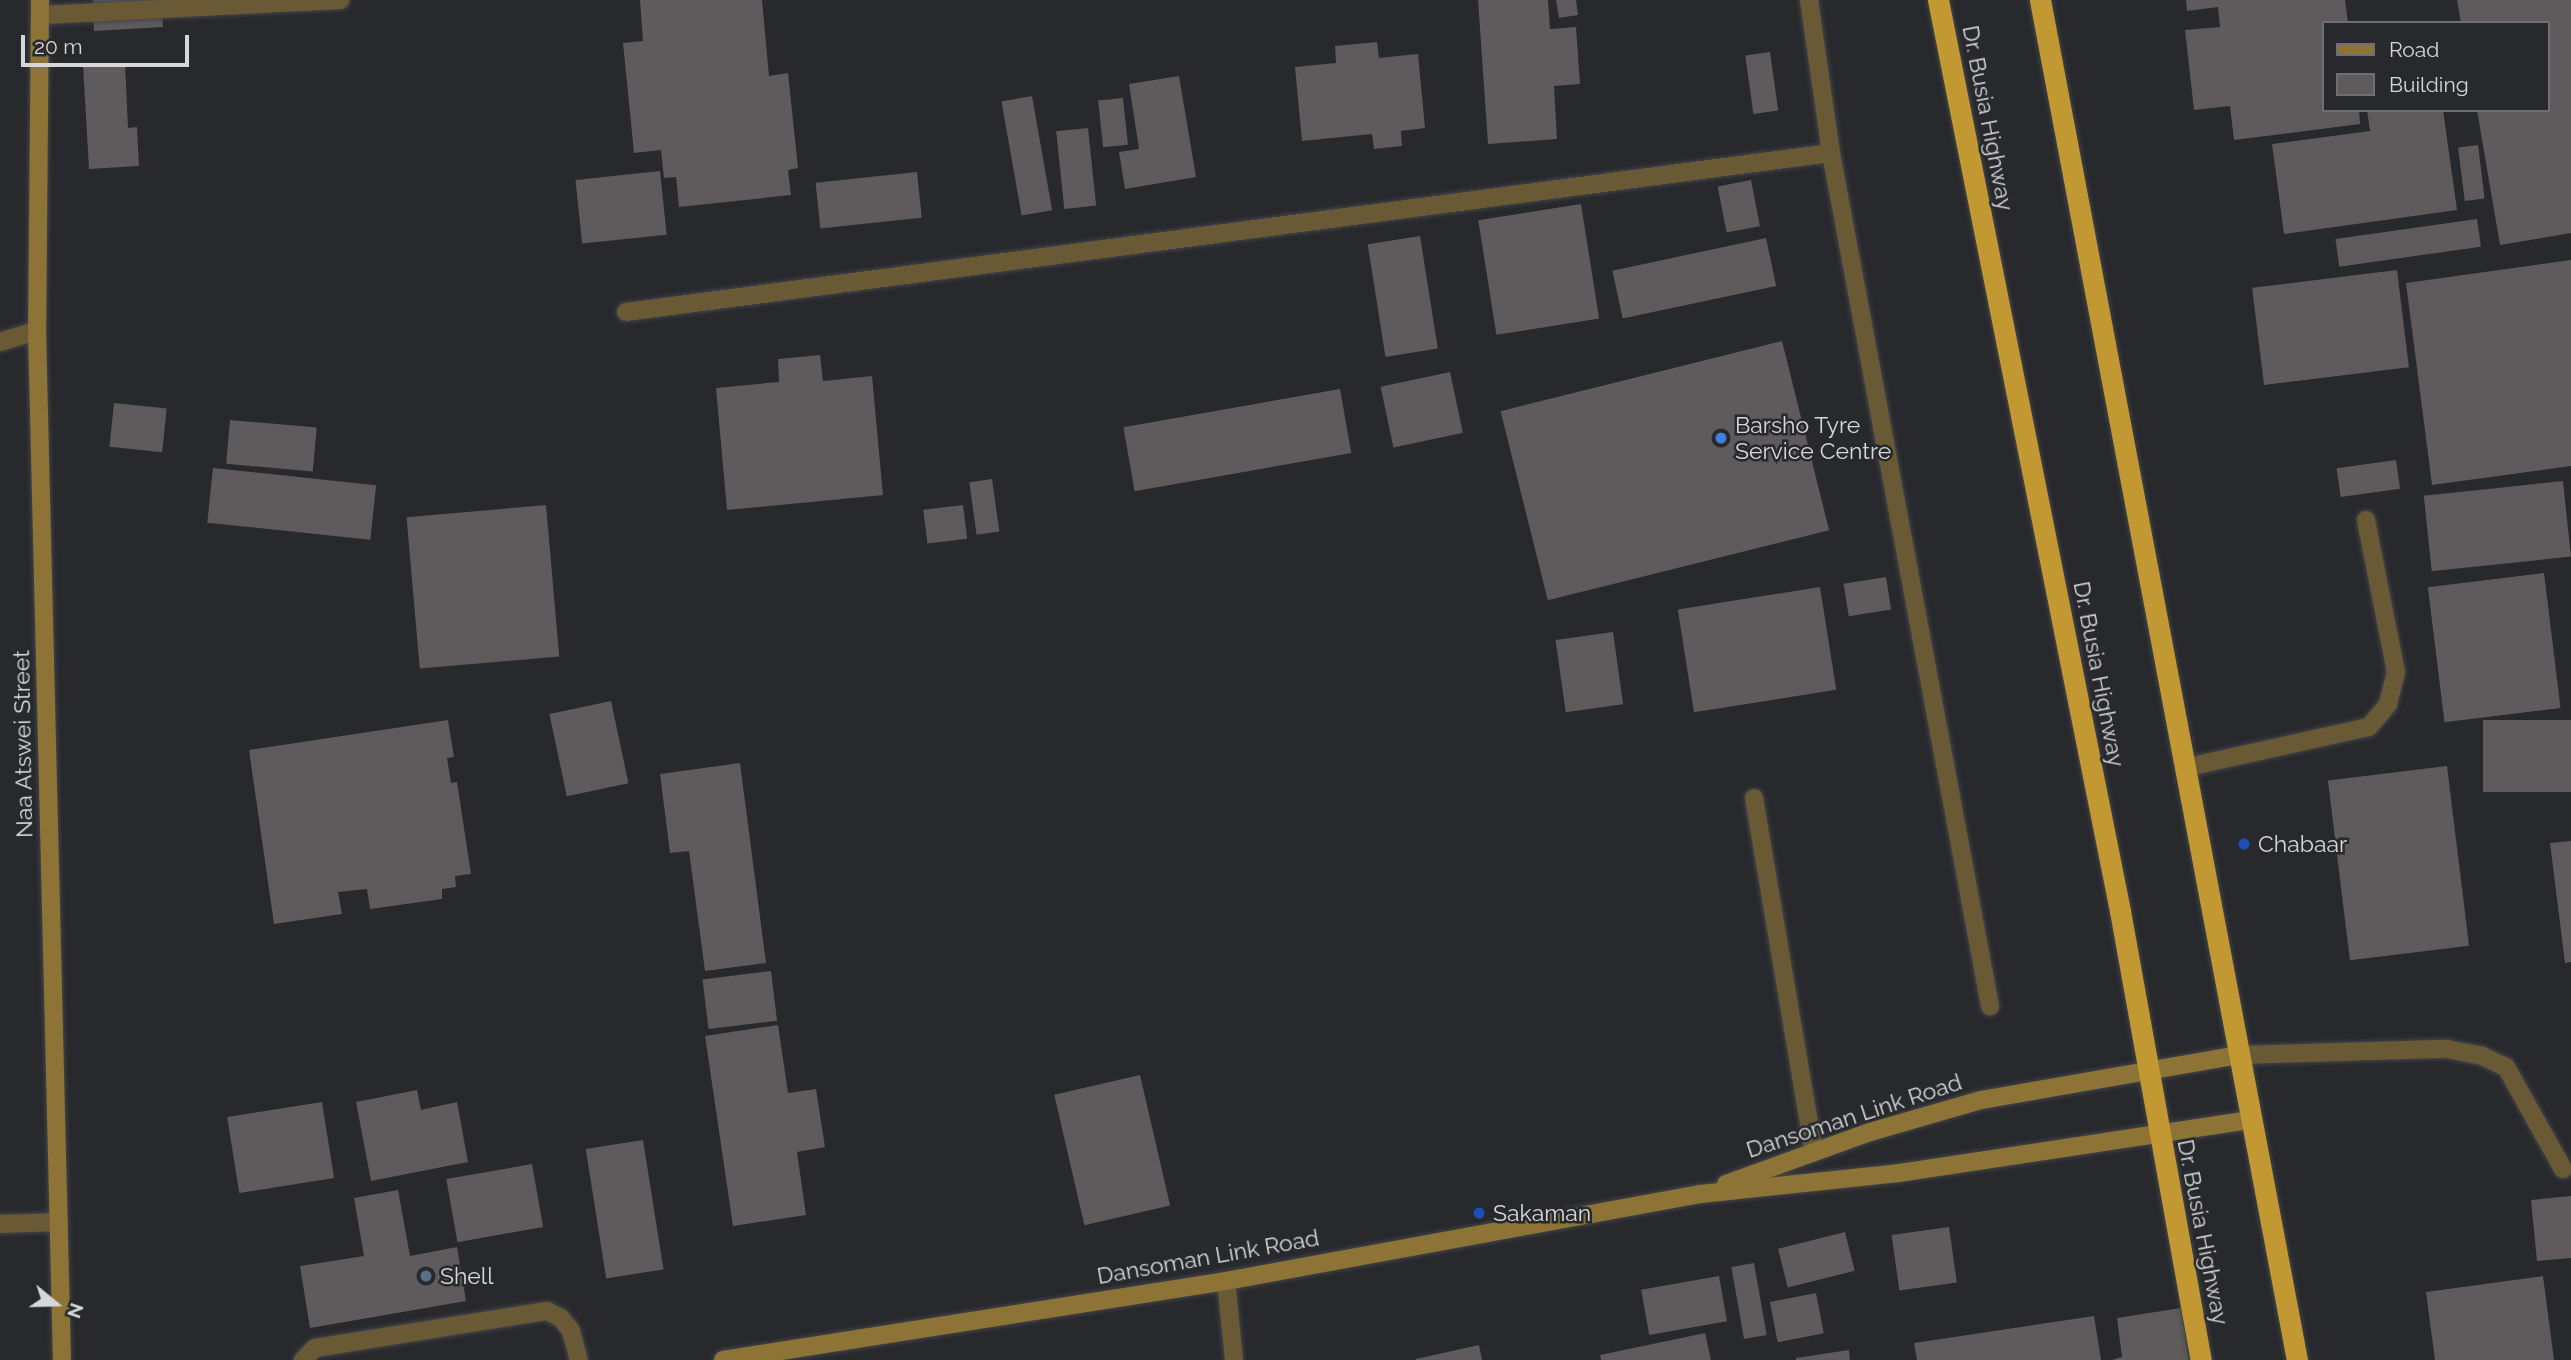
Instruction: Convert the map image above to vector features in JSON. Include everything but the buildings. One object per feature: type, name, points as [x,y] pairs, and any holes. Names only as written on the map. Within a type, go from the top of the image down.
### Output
[{"type":"highway","name":"Dr. Busia Highway","points":[[1938,0],[2150,1070],[2158,1136],[2201,1360]]},
{"type":"highway","points":[[2040,0],[2188,767],[2250,1120],[2297,1360]]},
{"type":"main road","name":"Naa Atswei Street","points":[[41,8],[37,331],[62,1360]]},
{"type":"main road","name":"Dansoman Link Road","points":[[1700,1194],[1814,1152],[1981,1100],[2239,1055]]},
{"type":"main road","name":"Dansoman Link Road","points":[[723,1360],[1226,1281],[1700,1194],[1899,1173],[2005,1154],[2158,1136],[2250,1120]]},
{"type":"street","points":[[41,8],[341,0]]},
{"type":"street","points":[[1809,0],[1831,153],[1990,1006]]},
{"type":"street","points":[[626,312],[1831,153]]},
{"type":"street","points":[[0,342],[37,331]]},
{"type":"street","points":[[2188,767],[2369,727],[2388,704],[2396,672],[2366,520]]},
{"type":"street","points":[[1754,798],[1814,1152]]},
{"type":"street","points":[[2239,1055],[2447,1049],[2482,1056],[2507,1067],[2563,1169]]},
{"type":"street","points":[[0,1224],[59,1222]]},
{"type":"street","points":[[1226,1281],[1234,1360]]},
{"type":"street","points":[[303,1360],[315,1348],[547,1311],[562,1318],[571,1331],[579,1360]]},
{"type":"place","name":"Barsho Tyre Service Centre","points":[[1721,438]]},
{"type":"place","name":"Chabaar","points":[[2244,844]]},
{"type":"place","name":"Sakaman","points":[[1479,1213]]},
{"type":"place","name":"Shell","points":[[426,1276]]}]
